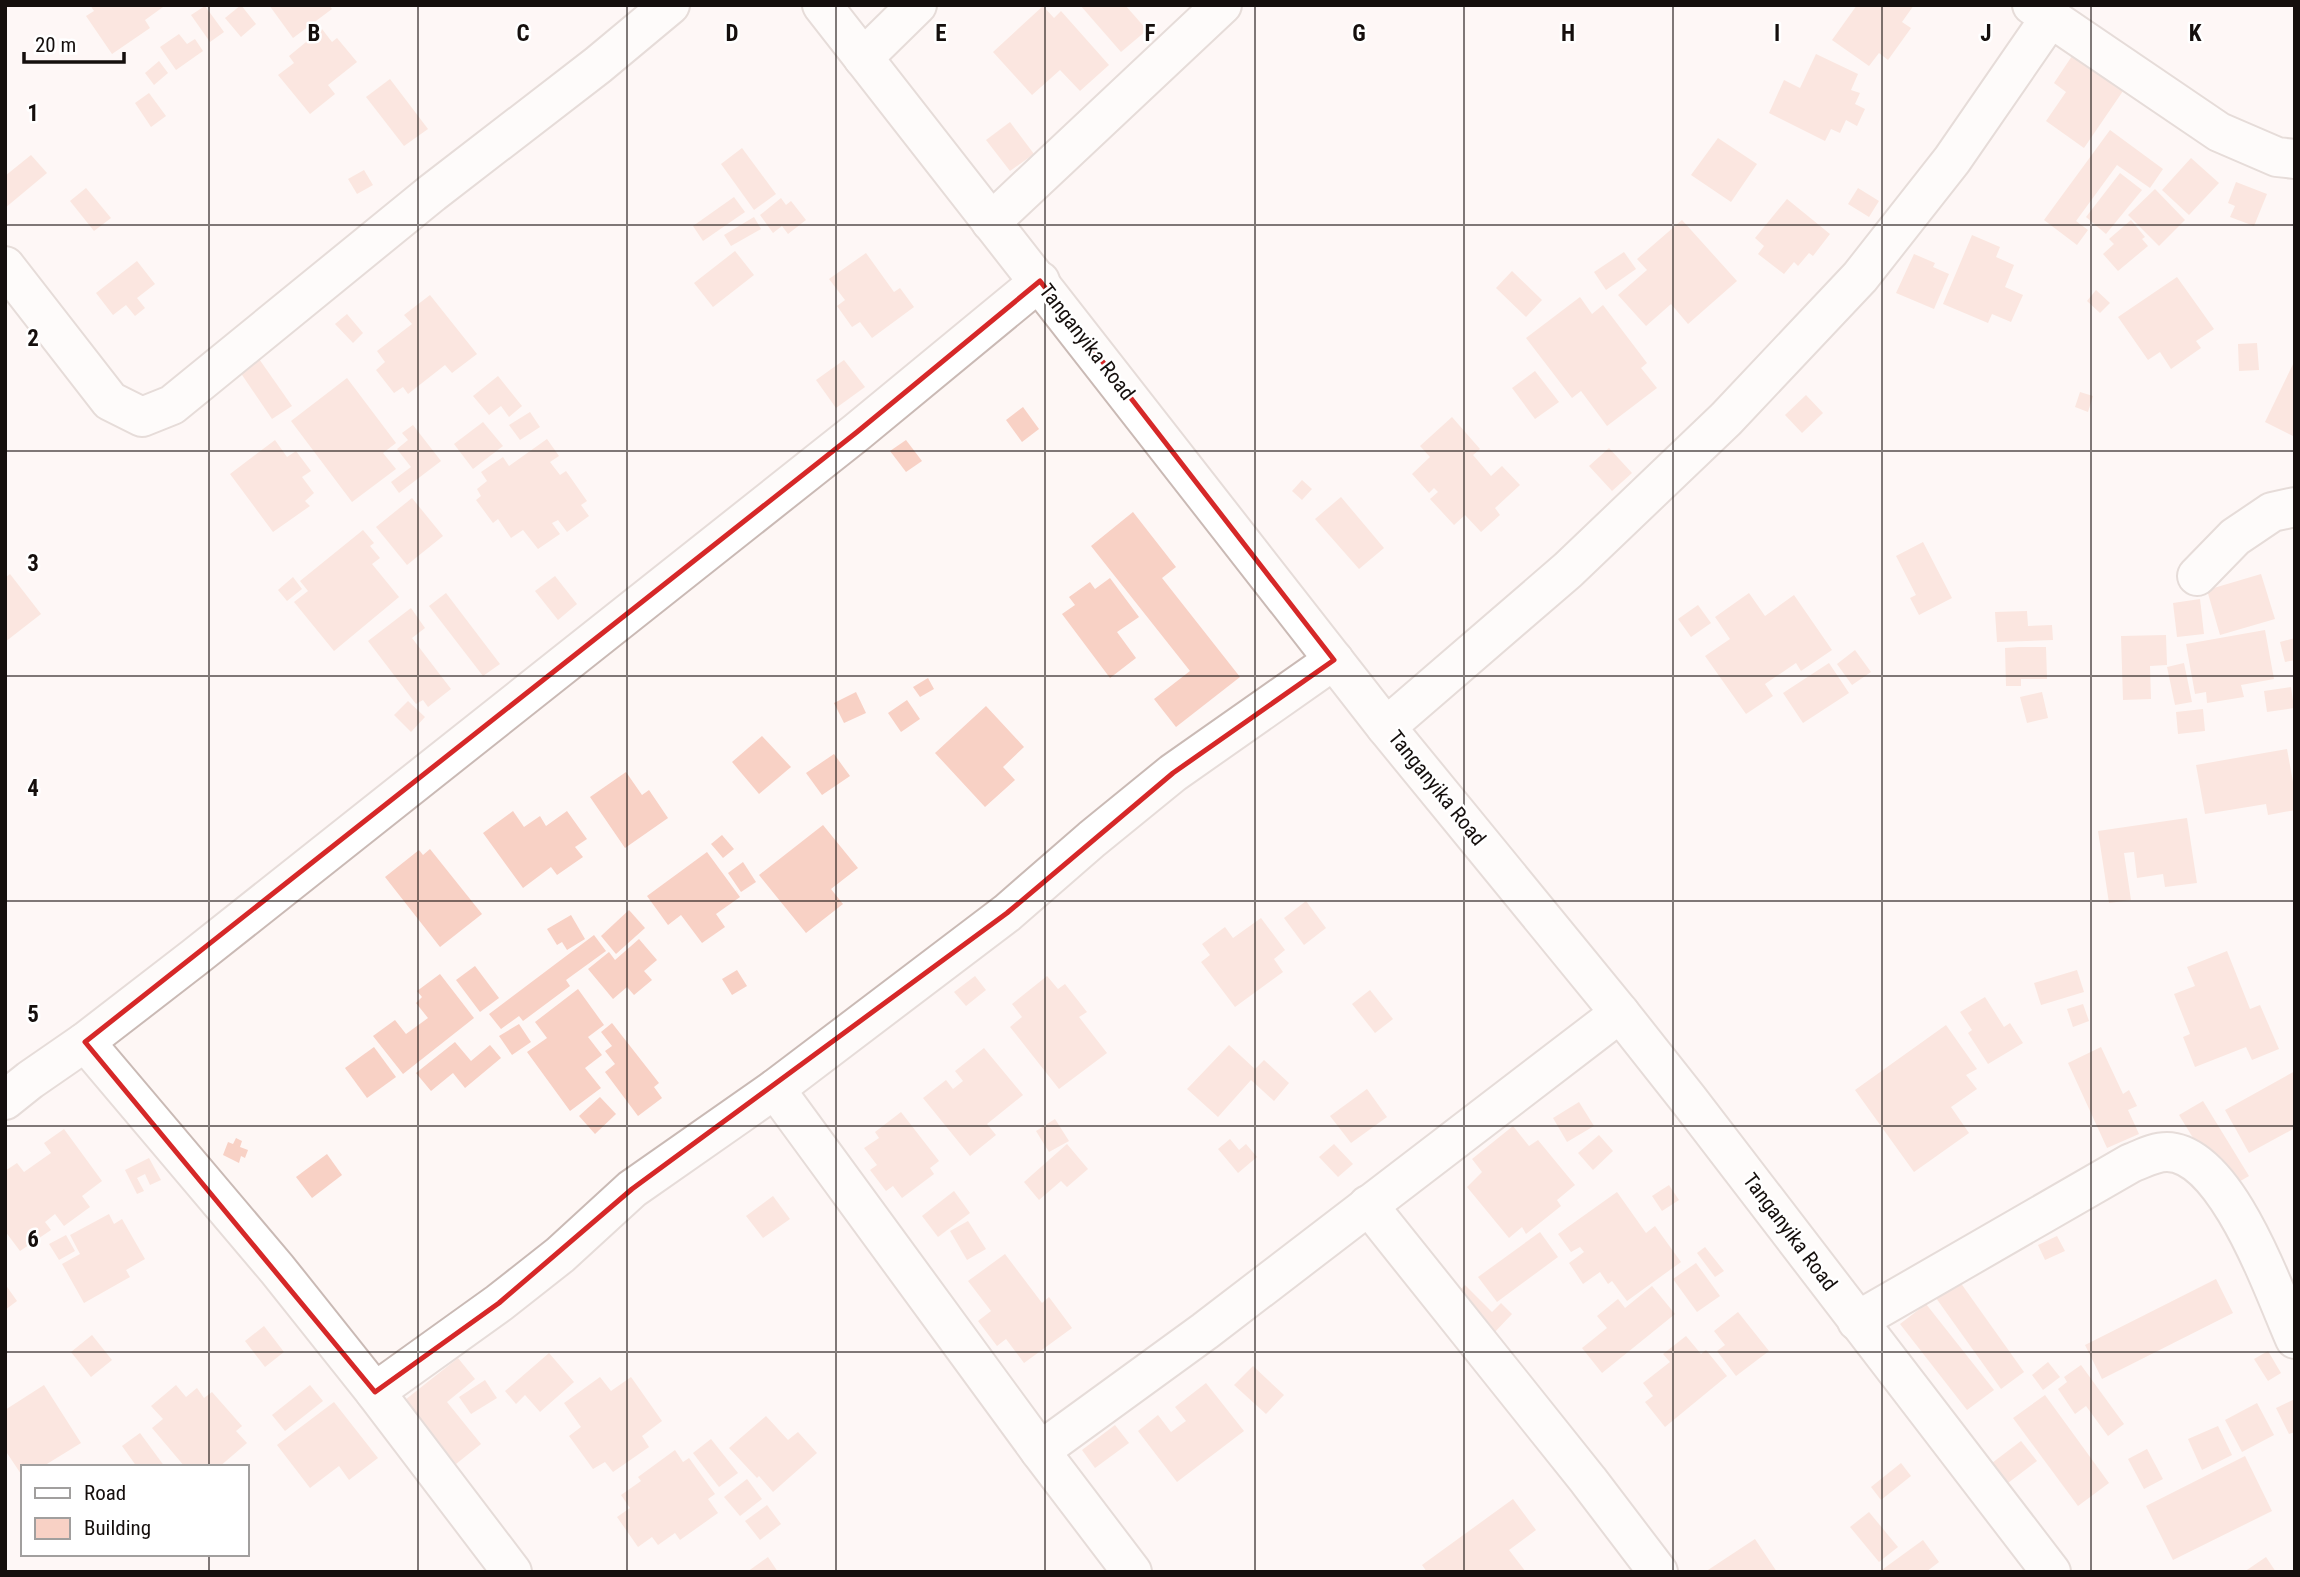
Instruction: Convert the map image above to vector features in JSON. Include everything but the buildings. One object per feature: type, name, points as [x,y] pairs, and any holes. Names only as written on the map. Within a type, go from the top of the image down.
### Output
[{"type":"street","points":[[5,266],[110,401],[142,417],[172,405],[432,192],[598,65],[670,5]]},
{"type":"street","name":"Tanganyika Road","points":[[822,5],[1386,727],[1620,1013],[2051,1572]]},
{"type":"street","points":[[863,58],[917,5]]},
{"type":"street","points":[[991,222],[1222,5]]},
{"type":"street","points":[[1386,727],[1578,560],[1726,419],[1860,277],[1952,160],[2041,11],[2219,131],[2277,157],[2295,159]]},
{"type":"street","points":[[5,1100],[86,1042],[858,432],[1040,281]]},
{"type":"street","points":[[2197,576],[2235,537],[2272,512],[2295,507]]},
{"type":"street","points":[[375,1392],[560,1255],[632,1189],[775,1089],[1007,914],[1092,839],[1173,773],[1334,660]]},
{"type":"street","points":[[1040,1451],[1205,1331],[1620,1013]]},
{"type":"street","points":[[86,1042],[277,1269],[512,1572]]},
{"type":"street","points":[[775,1089],[1132,1572]]},
{"type":"street","points":[[1857,1321],[2131,1164],[2166,1152],[2181,1155],[2201,1166],[2216,1180],[2245,1224],[2295,1339]]},
{"type":"street","points":[[1368,1205],[1658,1572]]},
{"type":"highlighted area","points":[[1040,281],[1334,660],[1173,773],[1007,913],[632,1189],[499,1303],[375,1392],[85,1042],[857,432]]}]
